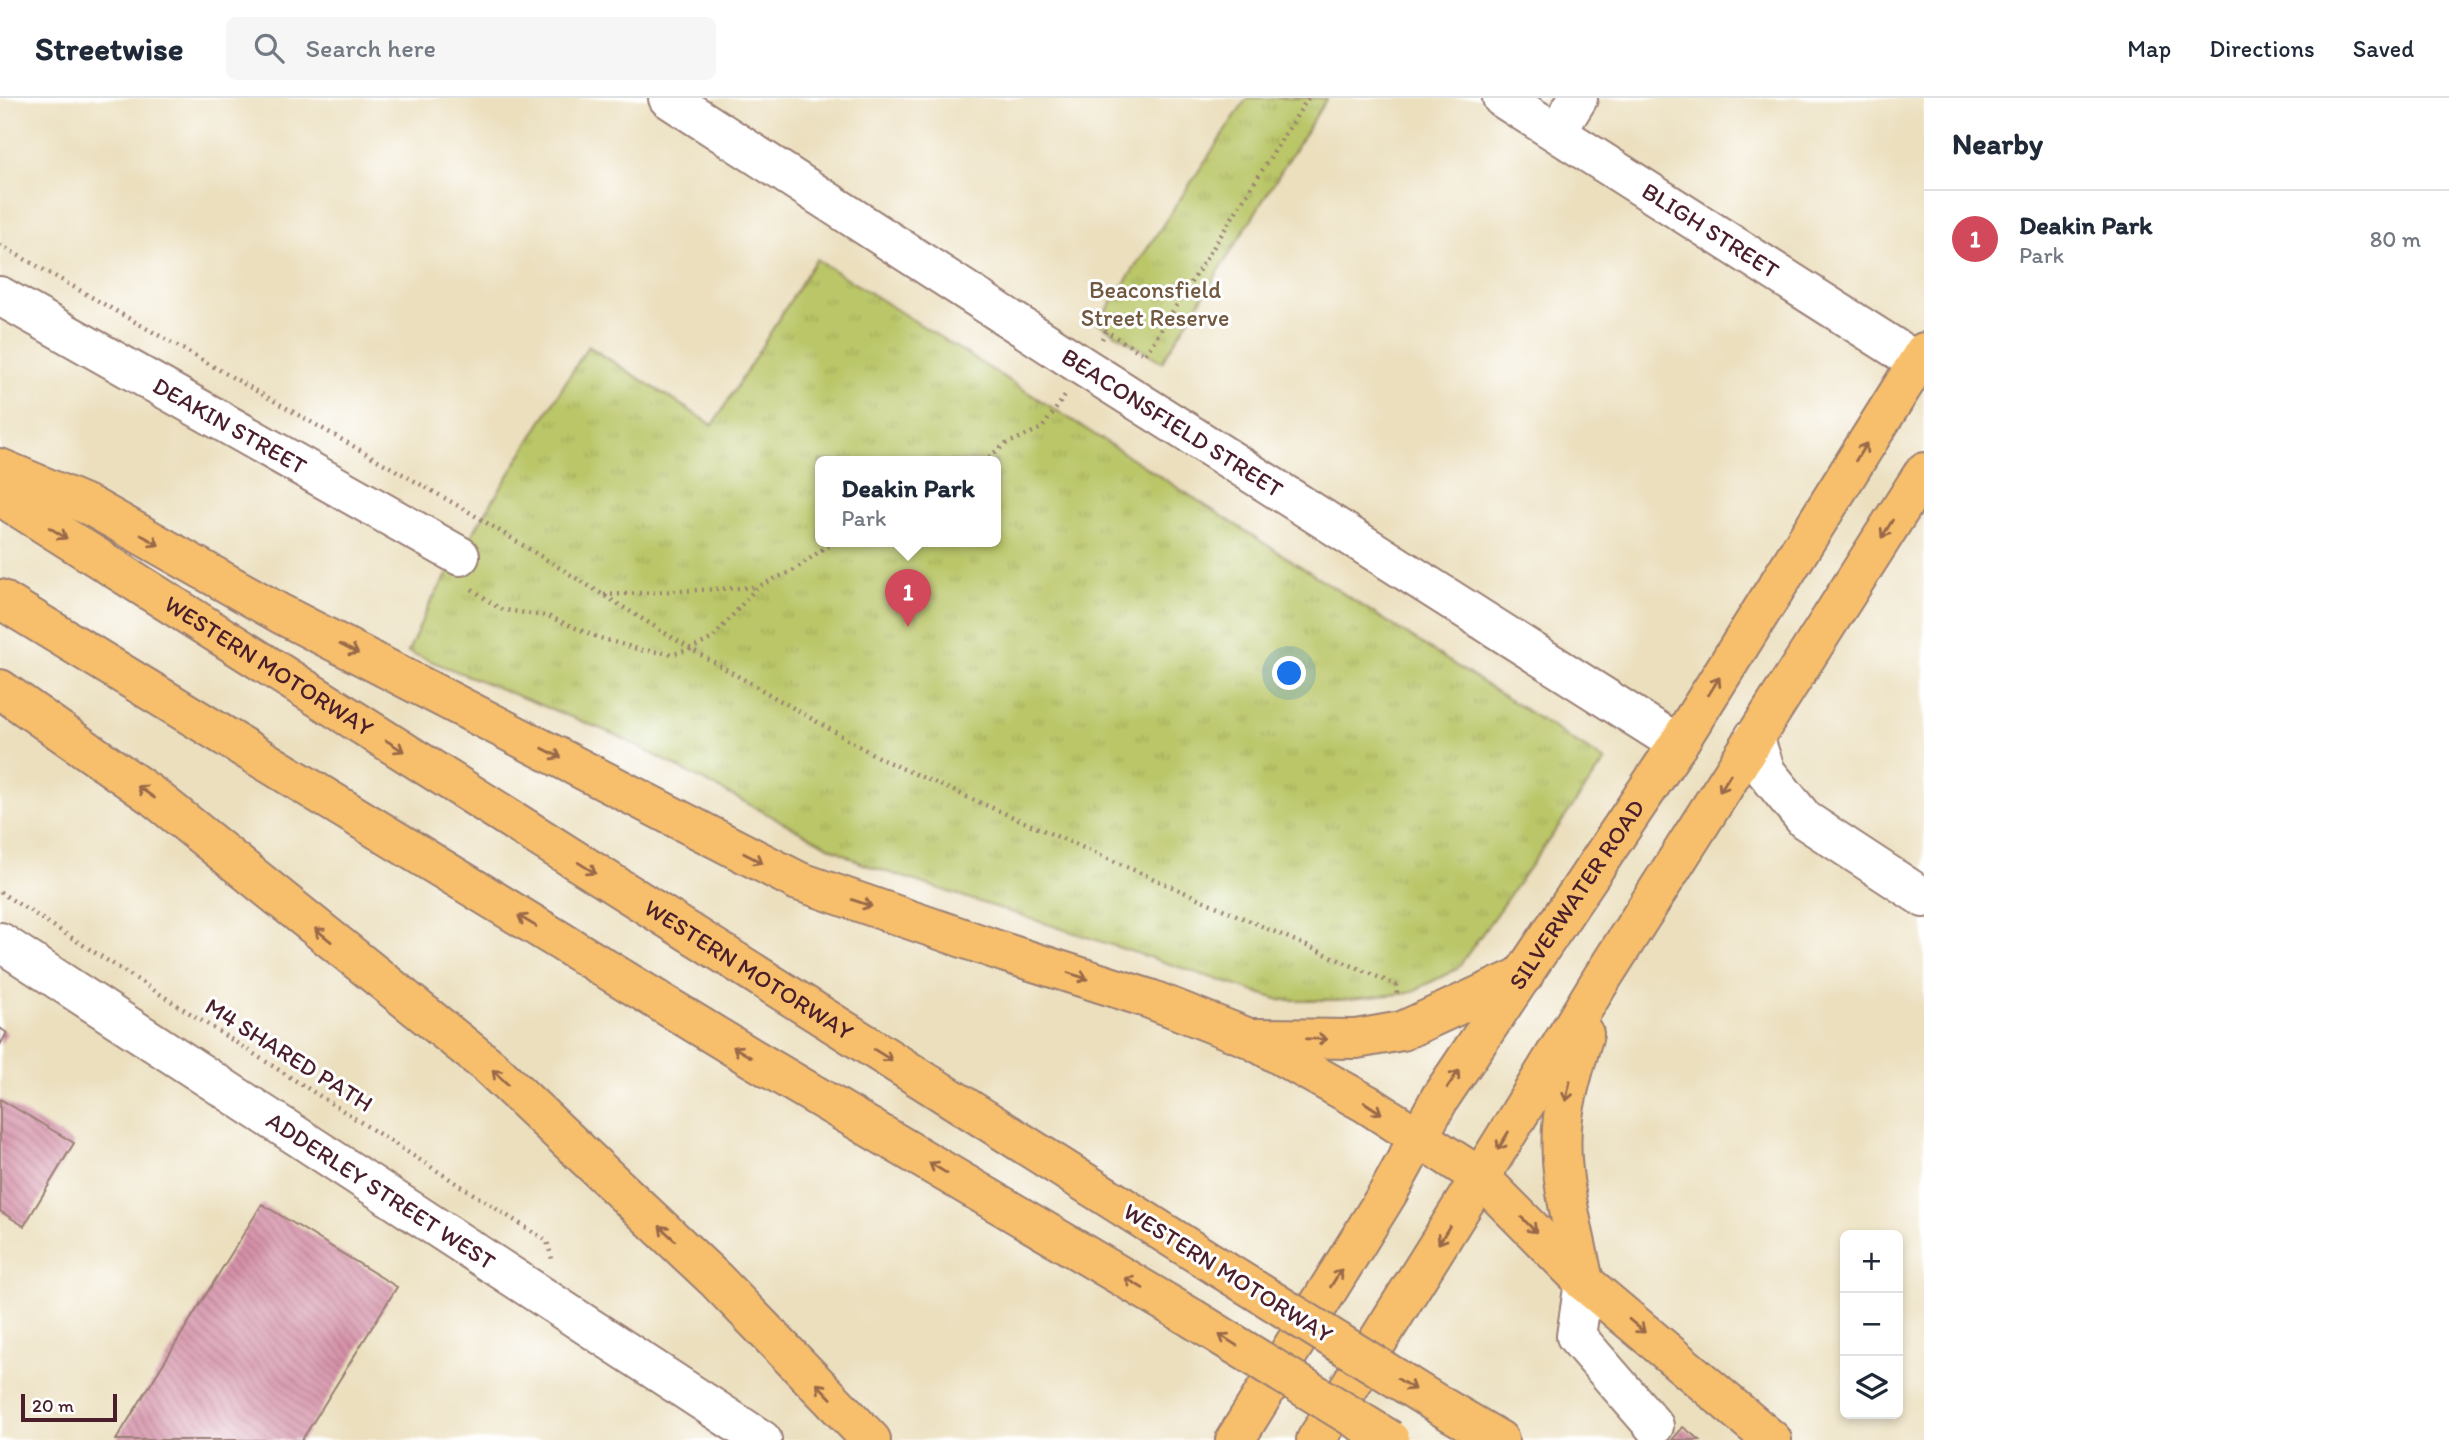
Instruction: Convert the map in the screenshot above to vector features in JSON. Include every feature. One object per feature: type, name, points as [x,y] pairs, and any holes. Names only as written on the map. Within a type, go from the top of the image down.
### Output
[{"type":"highway","name":"SILVERWATER ROAD","points":[[1234,1440],[1388,1194],[1440,1098],[1678,744],[1921,357]]},
{"type":"highway","points":[[0,468],[92,507],[281,614],[798,881],[1006,953],[1150,999],[1249,1038],[1367,1104],[1480,1177],[1584,1282],[1772,1440]]},
{"type":"highway","points":[[1316,1440],[1602,978],[1924,472]]},
{"type":"highway","name":"WESTERN MOTORWAY","points":[[0,496],[1223,1270],[1499,1440]]},
{"type":"highway","points":[[0,599],[752,1058],[1192,1318],[1390,1440]]},
{"type":"highway","points":[[0,689],[154,797],[489,1067],[716,1280],[871,1440]]},
{"type":"highway","points":[[1249,1038],[1356,1039],[1402,1031],[1524,975]]},
{"type":"highway","points":[[1584,1282],[1562,1161],[1563,1118],[1572,1072],[1602,978]]},
{"type":"street","name":"BEACONSFIELD STREET","points":[[668,98],[1084,367],[1678,744]]},
{"type":"street","name":"BLIGH STREET","points":[[1502,98],[1921,357]]},
{"type":"street","points":[[1557,132],[1578,98]]},
{"type":"street","name":"DEAKIN STREET","points":[[0,296],[460,556]]},
{"type":"street","points":[[1754,737],[1766,772],[1805,820],[1924,898]]},
{"type":"street","name":"ADDERLEY STREET WEST","points":[[0,942],[762,1440]]},
{"type":"street","points":[[1584,1282],[1576,1336],[1654,1426]]},
{"type":"path","points":[[1106,331],[1144,355],[1308,98]]},
{"type":"path","points":[[0,245],[468,512],[691,649],[883,760],[1396,985]]},
{"type":"path","points":[[990,456],[1006,444],[1042,428],[1059,406]]},
{"type":"path","points":[[603,595],[757,587],[794,570],[828,547]]},
{"type":"path","points":[[460,556],[467,586],[500,609],[550,617],[597,637],[641,650],[674,654],[713,638],[757,587]]},
{"type":"path","name":"M4 SHARED PATH","points":[[0,892],[501,1210],[547,1241],[551,1254]]},
{"type":"green space","name":"Beaconsfield Street Reserve","points":[[1247,98],[1327,98],[1162,362],[1098,323]]},
{"type":"green space","points":[[816,259],[1605,761],[1457,969],[1409,993],[1340,1000],[1280,1000],[863,864],[616,735],[408,652],[430,603],[588,346],[713,425]]},
{"type":"building","points":[[0,1028],[7,1033],[0,1045]]},
{"type":"building","points":[[0,1099],[74,1143],[24,1226],[0,1211]]},
{"type":"building","points":[[262,1204],[397,1287],[302,1440],[116,1440]]},
{"type":"building","points":[[1683,1427],[1700,1440],[1672,1440]]},
{"type":"place","name":"Deakin Park","points":[[908,627]]}]
